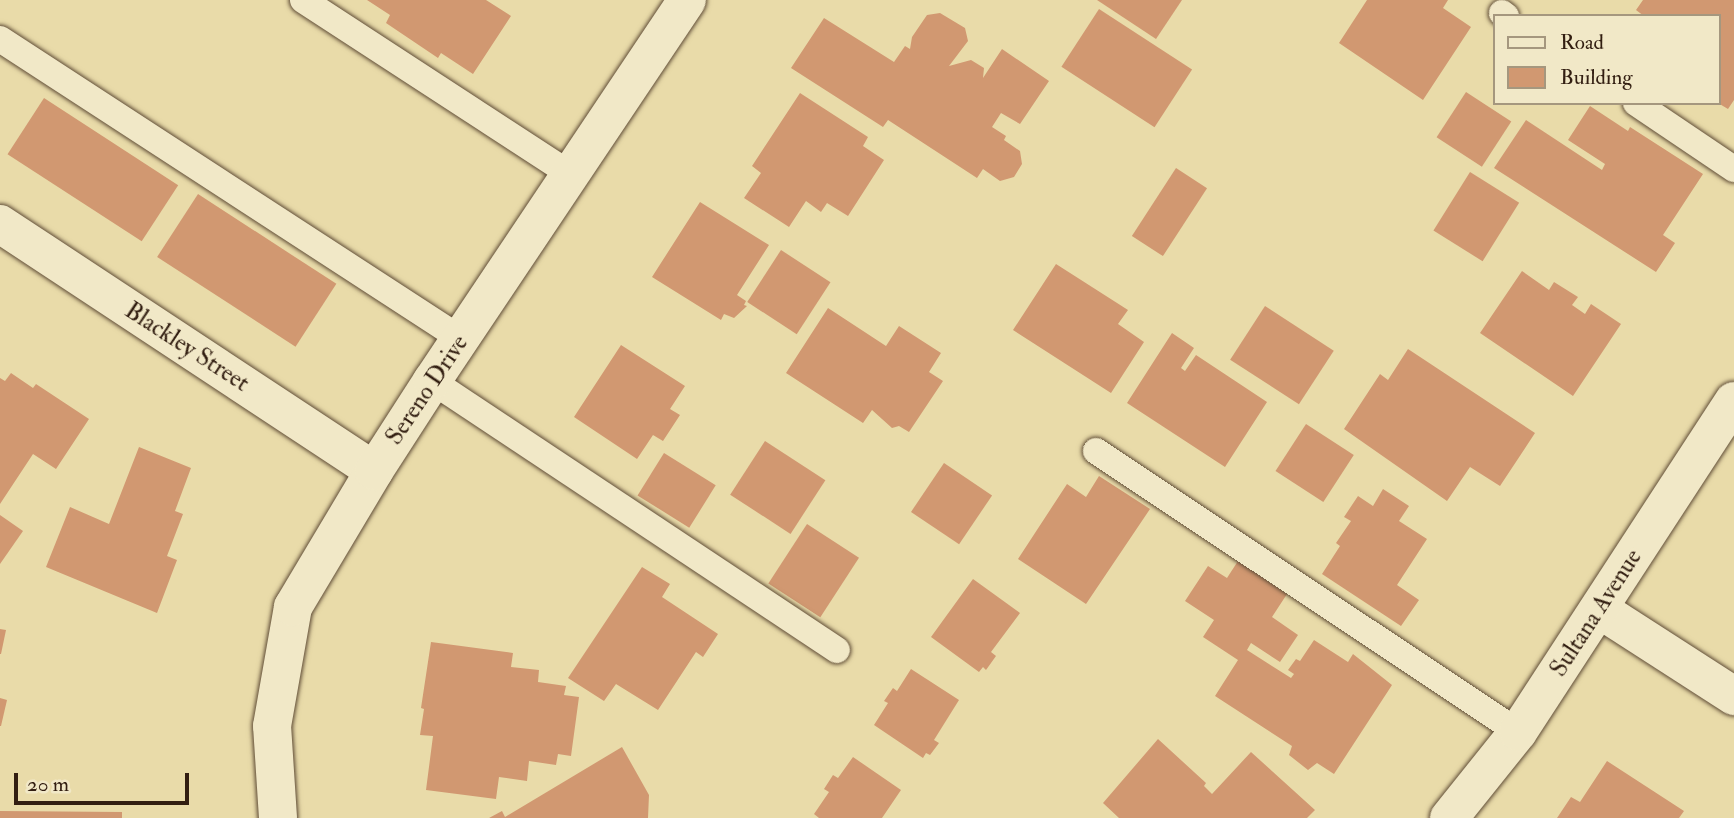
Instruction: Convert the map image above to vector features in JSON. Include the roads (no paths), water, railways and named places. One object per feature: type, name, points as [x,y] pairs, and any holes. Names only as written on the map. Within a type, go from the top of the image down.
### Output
[{"type":"street","name":"Sereno Drive","points":[[278,818],[272,726],[293,607],[374,471],[432,381],[687,0]]},
{"type":"street","name":"Blackley Street","points":[[0,224],[374,471]]},
{"type":"street","name":"Sultana Avenue","points":[[1449,818],[1518,732],[1734,401]]},
{"type":"street","points":[[1599,609],[1734,696]]},
{"type":"lane","points":[[303,0],[570,174]]},
{"type":"lane","points":[[0,39],[461,339]]},
{"type":"lane","points":[[1639,105],[1734,169]]},
{"type":"lane","points":[[432,381],[837,650]]},
{"type":"lane","points":[[1097,451],[1518,732]]}]
